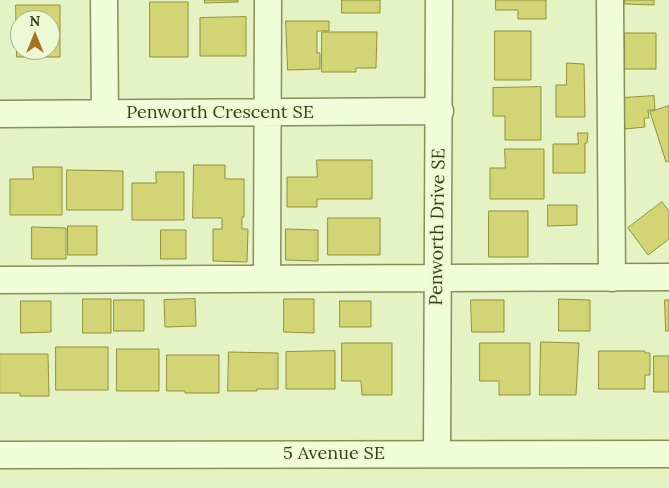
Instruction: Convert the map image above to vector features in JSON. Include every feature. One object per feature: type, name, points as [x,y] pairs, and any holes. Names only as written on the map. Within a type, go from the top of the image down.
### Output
[{"type":"street","points":[[104,0],[105,113]]},
{"type":"street","points":[[267,278],[268,0]]},
{"type":"street","name":"Penworth Drive SE","points":[[437,454],[439,0]]},
{"type":"street","points":[[610,0],[612,278]]},
{"type":"street","name":"Penworth Crescent SE","points":[[0,114],[440,111]]},
{"type":"street","points":[[0,280],[669,278]]},
{"type":"street","name":"5 Avenue SE","points":[[0,455],[669,454]]},
{"type":"building","points":[[205,0],[238,0],[238,2],[205,3]]},
{"type":"building","points":[[342,0],[380,0],[380,13],[342,13]]},
{"type":"building","points":[[496,0],[546,0],[546,19],[518,19],[518,10],[496,10]]},
{"type":"building","points":[[625,0],[654,0],[654,5],[625,4]]},
{"type":"building","points":[[150,2],[188,2],[188,57],[150,57]]},
{"type":"building","points":[[16,5],[60,5],[60,10],[16,10]]},
{"type":"building","points":[[246,17],[246,56],[200,56],[200,18]]},
{"type":"building","points":[[286,21],[329,21],[329,31],[317,31],[317,53],[320,53],[320,69],[288,70]]},
{"type":"building","points":[[495,31],[531,31],[531,80],[495,80]]},
{"type":"building","points":[[322,32],[377,32],[376,68],[356,68],[356,72],[322,72]]},
{"type":"building","points":[[625,33],[656,33],[656,69],[625,69]]},
{"type":"building","points":[[567,63],[584,64],[585,117],[556,117],[556,85],[566,85]]},
{"type":"building","points":[[541,87],[541,140],[505,140],[505,116],[493,116],[493,88]]},
{"type":"building","points":[[654,96],[655,110],[648,110],[649,118],[644,118],[645,127],[625,129],[623,98]]},
{"type":"building","points":[[669,106],[669,161],[666,162],[650,112]]},
{"type":"building","points":[[578,133],[588,133],[587,143],[585,143],[585,173],[553,173],[553,144],[578,144]]},
{"type":"building","points":[[505,149],[544,149],[544,199],[490,199],[490,168],[505,168]]},
{"type":"building","points":[[317,160],[372,160],[372,199],[317,199],[317,207],[287,207],[287,177],[317,177]]},
{"type":"building","points":[[194,165],[225,165],[225,179],[244,179],[244,217],[242,217],[242,229],[248,229],[247,262],[213,261],[213,229],[222,229],[222,218],[193,218]]},
{"type":"building","points":[[33,167],[62,167],[62,215],[10,215],[10,179],[33,179]]},
{"type":"building","points":[[67,170],[123,171],[123,210],[67,210]]},
{"type":"building","points":[[156,172],[184,172],[184,220],[132,220],[132,183],[156,183]]},
{"type":"building","points":[[662,202],[669,211],[669,239],[648,255],[628,228]]},
{"type":"building","points":[[548,205],[577,205],[577,225],[548,226]]},
{"type":"building","points":[[489,211],[528,211],[528,257],[489,257]]},
{"type":"building","points":[[328,218],[380,218],[380,255],[328,255]]},
{"type":"building","points":[[68,226],[97,226],[97,255],[68,255]]},
{"type":"building","points":[[32,227],[66,228],[66,259],[32,259]]},
{"type":"building","points":[[286,229],[318,230],[318,261],[286,260]]},
{"type":"building","points":[[161,230],[186,230],[186,259],[161,259]]},
{"type":"building","points":[[83,299],[111,299],[111,333],[83,333]]},
{"type":"building","points":[[195,299],[196,326],[165,327],[164,300]]},
{"type":"building","points":[[284,299],[314,299],[314,333],[284,332]]},
{"type":"building","points":[[559,299],[590,300],[590,331],[559,331]]},
{"type":"building","points":[[114,300],[144,300],[144,331],[114,331]]},
{"type":"building","points":[[471,300],[504,300],[504,332],[472,332]]},
{"type":"building","points":[[665,300],[669,300],[669,331],[666,331]]},
{"type":"building","points":[[21,301],[51,301],[51,332],[21,333]]},
{"type":"building","points":[[340,301],[371,301],[371,327],[340,327]]},
{"type":"building","points":[[541,342],[579,343],[576,395],[540,395]]},
{"type":"building","points":[[342,343],[392,343],[392,395],[362,395],[361,381],[342,381]]},
{"type":"building","points":[[480,343],[530,343],[530,395],[499,395],[499,381],[480,381]]},
{"type":"building","points":[[56,347],[108,347],[108,390],[56,390]]},
{"type":"building","points":[[117,349],[159,349],[159,391],[117,391]]},
{"type":"building","points":[[335,351],[335,389],[286,389],[286,352]]},
{"type":"building","points":[[599,351],[645,351],[645,353],[650,353],[650,375],[645,375],[645,389],[599,389]]},
{"type":"building","points":[[229,352],[278,353],[278,389],[228,391]]},
{"type":"building","points":[[0,354],[48,354],[49,396],[20,396],[20,393],[0,393]]},
{"type":"building","points":[[167,355],[219,355],[219,393],[167,391]]},
{"type":"building","points":[[654,356],[669,356],[669,392],[654,392]]}]
